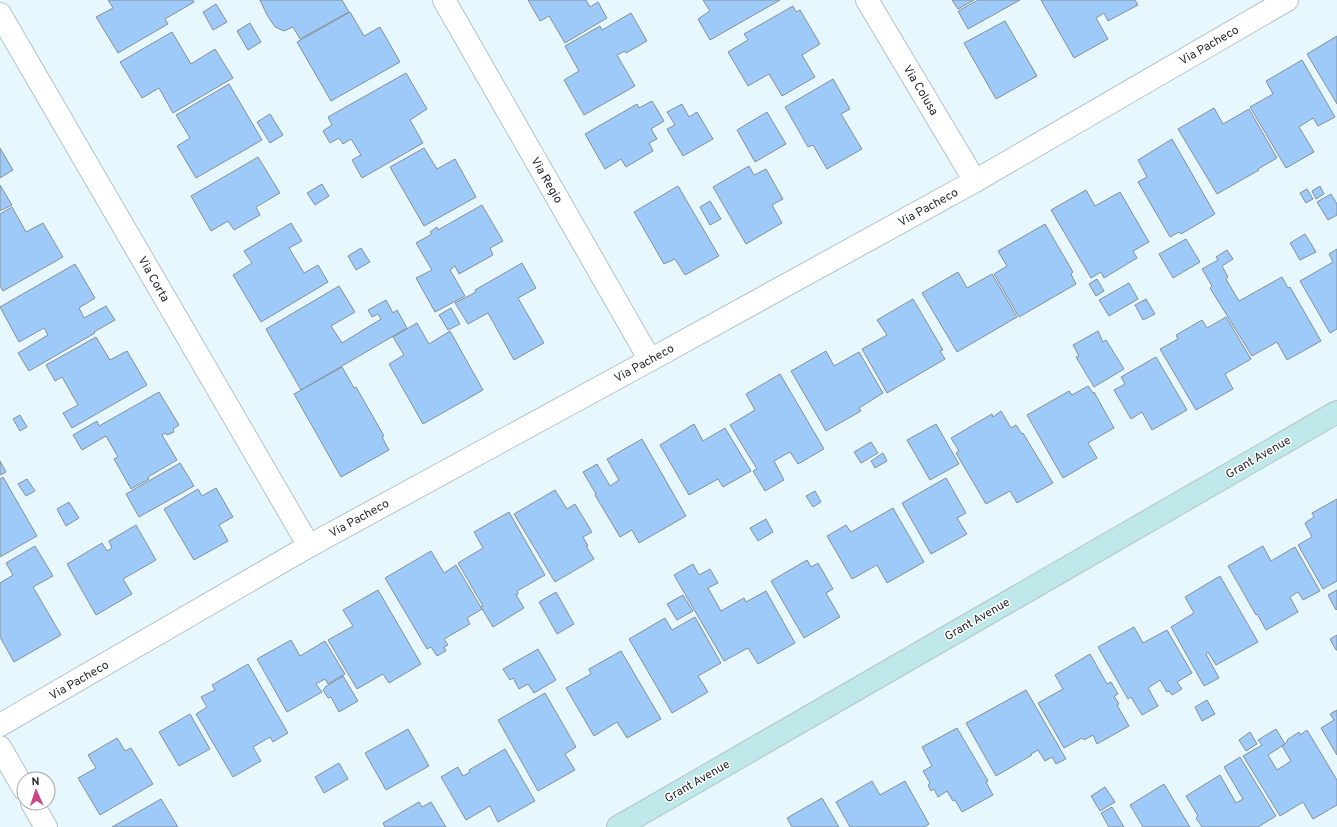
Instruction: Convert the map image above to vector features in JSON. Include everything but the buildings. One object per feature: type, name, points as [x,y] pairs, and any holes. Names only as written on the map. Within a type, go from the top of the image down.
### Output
[{"type":"main road","name":"Grant Avenue","points":[[618,827],[1337,412]]},
{"type":"street","name":"Via Regio","points":[[444,0],[650,360]]},
{"type":"street","name":"Via Colusa","points":[[867,0],[975,181]]},
{"type":"street","name":"Via Pacheco","points":[[0,725],[309,546],[975,181],[1287,0]]},
{"type":"street","name":"Via Corta","points":[[0,14],[309,546]]},
{"type":"street","points":[[0,747],[16,775]]},
{"type":"street","points":[[37,811],[46,827]]}]
